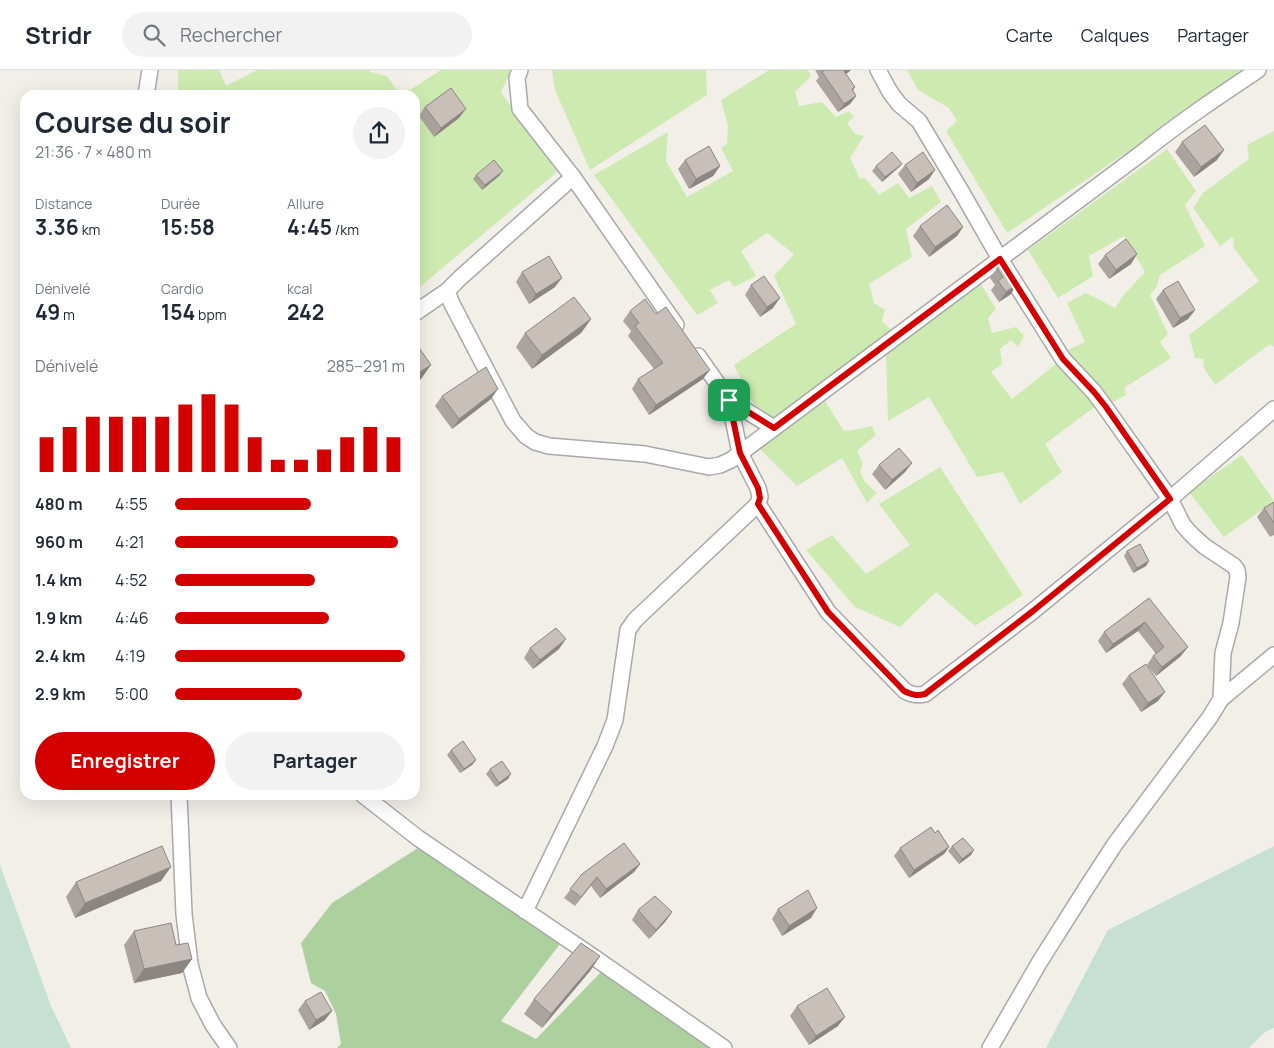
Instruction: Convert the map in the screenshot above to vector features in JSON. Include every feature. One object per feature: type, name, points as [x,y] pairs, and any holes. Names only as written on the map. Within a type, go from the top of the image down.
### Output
[{"type":"street","points":[[147,90],[150,70]]},
{"type":"street","points":[[520,70],[517,78],[520,109],[573,177],[729,400],[774,428]]},
{"type":"street","points":[[878,70],[899,104],[919,121],[923,127],[1000,259],[1063,359],[1106,407],[1170,499],[1182,525],[1204,546],[1230,562],[1237,570],[1238,577],[1231,623],[1223,653],[1221,699]]},
{"type":"street","points":[[447,291],[513,421],[526,436],[535,442],[548,446],[645,454],[709,467],[720,465],[730,460],[774,428],[1197,110],[1258,70]]},
{"type":"street","points":[[420,310],[447,291],[573,177]]},
{"type":"street","points":[[525,911],[609,737],[615,720],[628,630],[635,620],[758,504],[760,498],[758,488],[740,453],[729,400]]},
{"type":"street","points":[[758,504],[828,612],[904,691],[911,694],[925,694],[1033,611],[1170,499],[1274,409]]},
{"type":"street","points":[[990,1048],[1039,963],[1115,844],[1210,717],[1221,699],[1274,655]]},
{"type":"street","points":[[179,800],[184,914],[190,964],[199,998],[213,1025],[229,1048]]},
{"type":"street","points":[[369,800],[418,838],[724,1048]]},
{"type":"green space","points":[[178,70],[219,70],[226,86],[257,70],[369,70],[387,76],[397,90],[178,90]]},
{"type":"green space","points":[[441,70],[511,70],[501,92],[557,172],[420,287],[420,90],[410,90]]},
{"type":"green space","points":[[552,70],[706,70],[707,95],[590,170],[555,90]]},
{"type":"green space","points":[[769,70],[808,70],[811,76],[795,92],[799,106],[822,102],[836,117],[849,111],[854,117],[847,123],[855,134],[864,136],[850,158],[860,179],[865,178],[879,195],[898,183],[909,198],[932,186],[941,202],[906,229],[912,257],[869,284],[874,303],[885,310],[882,321],[891,330],[773,421],[757,411],[734,365],[796,324],[774,276],[794,254],[767,233],[741,251],[756,276],[734,287],[729,280],[710,290],[718,303],[697,315],[594,175],[668,132],[666,161],[687,197],[733,171],[721,148],[727,144],[728,126],[721,100]]},
{"type":"green space","points":[[907,70],[1249,70],[1007,233],[946,131],[957,121],[949,108],[918,90]]},
{"type":"green space","points":[[1274,131],[1274,347],[1270,344],[1215,385],[1204,368],[1203,359],[1195,358],[1189,335],[1259,281],[1233,247],[1234,241],[1232,237],[1220,246],[1193,208],[1203,193],[1249,159],[1247,145]]},
{"type":"green space","points":[[1167,149],[1196,191],[1185,205],[1205,246],[1160,275],[1157,286],[1150,295],[1168,334],[1160,342],[1171,358],[1124,388],[1126,395],[1111,403],[1066,351],[1085,342],[1067,303],[1086,293],[1115,308],[1123,296],[1145,272],[1124,236],[1089,256],[1093,276],[1058,298],[1028,250]]},
{"type":"green space","points":[[979,281],[996,309],[988,318],[992,333],[1016,327],[1024,336],[1018,347],[1011,340],[1000,349],[1002,364],[991,372],[1012,399],[1057,363],[1096,406],[1045,444],[1062,472],[1020,504],[1003,472],[977,477],[929,397],[888,421],[886,355]]},
{"type":"green space","points":[[825,401],[844,431],[872,426],[876,435],[857,451],[863,464],[860,472],[865,482],[877,493],[867,503],[842,458],[797,486],[760,449]]},
{"type":"green space","points":[[1242,455],[1274,501],[1224,537],[1189,492]]},
{"type":"green space","points":[[940,467],[1023,595],[975,626],[936,592],[900,627],[855,607],[806,550],[832,535],[866,574],[910,545],[879,504]]},
{"type":"green space","points":[[421,846],[560,944],[501,1021],[536,1039],[604,969],[717,1048],[337,1048],[341,1044],[336,1014],[325,991],[311,983],[301,943],[332,903]]},
{"type":"green space","points":[[1274,846],[1274,1028],[1265,1032],[1249,1048],[1046,1048],[1108,930]]},
{"type":"green space","points":[[0,865],[51,1006],[71,1048],[0,1048]]},
{"type":"building","points":[[825,70],[846,70],[844,71],[855,87],[852,89],[856,96],[844,104],[822,72]]},
{"type":"building","points":[[451,88],[466,109],[441,128],[425,107]]},
{"type":"building","points":[[1205,125],[1224,150],[1201,167],[1182,142]]},
{"type":"building","points":[[709,146],[720,166],[696,179],[685,160]]},
{"type":"building","points":[[892,152],[902,164],[885,177],[876,166]]},
{"type":"building","points":[[923,152],[935,170],[917,183],[905,165]]},
{"type":"building","points":[[494,160],[503,171],[485,185],[476,175]]},
{"type":"building","points":[[947,205],[963,227],[935,247],[920,226]]},
{"type":"building","points":[[1126,239],[1137,254],[1116,270],[1105,255]]},
{"type":"building","points":[[549,256],[562,278],[536,294],[522,272]]},
{"type":"building","points":[[1004,263],[1017,284],[1006,292],[998,281],[1003,277],[997,268]]},
{"type":"building","points":[[764,276],[780,298],[767,307],[751,285]]},
{"type":"building","points":[[1178,281],[1195,310],[1180,318],[1163,290]]},
{"type":"building","points":[[574,297],[591,319],[542,355],[525,333]]},
{"type":"building","points":[[645,299],[656,314],[666,307],[710,370],[656,405],[638,379],[663,363],[635,326],[639,323],[630,311]]},
{"type":"building","points":[[420,349],[431,365],[420,372]]},
{"type":"building","points":[[486,367],[498,389],[459,419],[442,396]]},
{"type":"building","points":[[899,448],[912,463],[892,480],[879,465]]},
{"type":"building","points":[[1274,502],[1274,523],[1264,508]]},
{"type":"building","points":[[1140,544],[1149,561],[1137,568],[1127,551]]},
{"type":"building","points":[[1149,598],[1188,647],[1162,667],[1153,656],[1164,647],[1145,622],[1113,644],[1104,632]]},
{"type":"building","points":[[556,628],[566,639],[540,660],[530,648]]},
{"type":"building","points":[[1146,664],[1165,692],[1148,703],[1129,675]]},
{"type":"building","points":[[463,741],[476,760],[464,769],[451,750]]},
{"type":"building","points":[[502,761],[511,774],[499,783],[490,769]]},
{"type":"building","points":[[931,827],[935,833],[938,830],[949,847],[914,870],[900,848]]},
{"type":"building","points":[[963,838],[974,850],[962,859],[952,846]]},
{"type":"building","points":[[624,843],[640,864],[606,889],[597,877],[581,897],[570,889],[582,874]]},
{"type":"building","points":[[162,846],[171,867],[85,903],[76,882]]},
{"type":"building","points":[[808,890],[817,908],[789,926],[778,909]]},
{"type":"building","points":[[655,896],[672,912],[656,930],[638,910]]},
{"type":"building","points":[[171,923],[176,945],[188,943],[192,959],[144,969],[134,931]]},
{"type":"building","points":[[581,943],[600,956],[551,1014],[534,999]]},
{"type":"building","points":[[827,988],[845,1017],[816,1036],[797,1006]]},
{"type":"building","points":[[321,992],[332,1011],[316,1020],[305,1001]]},
{"type":"route","points":[[1000,259],[1063,359],[1106,407],[1170,499],[1033,611],[925,694],[911,694],[904,691],[828,612],[758,504],[760,498],[758,488],[740,453],[729,400],[774,428],[1000,259]]}]
